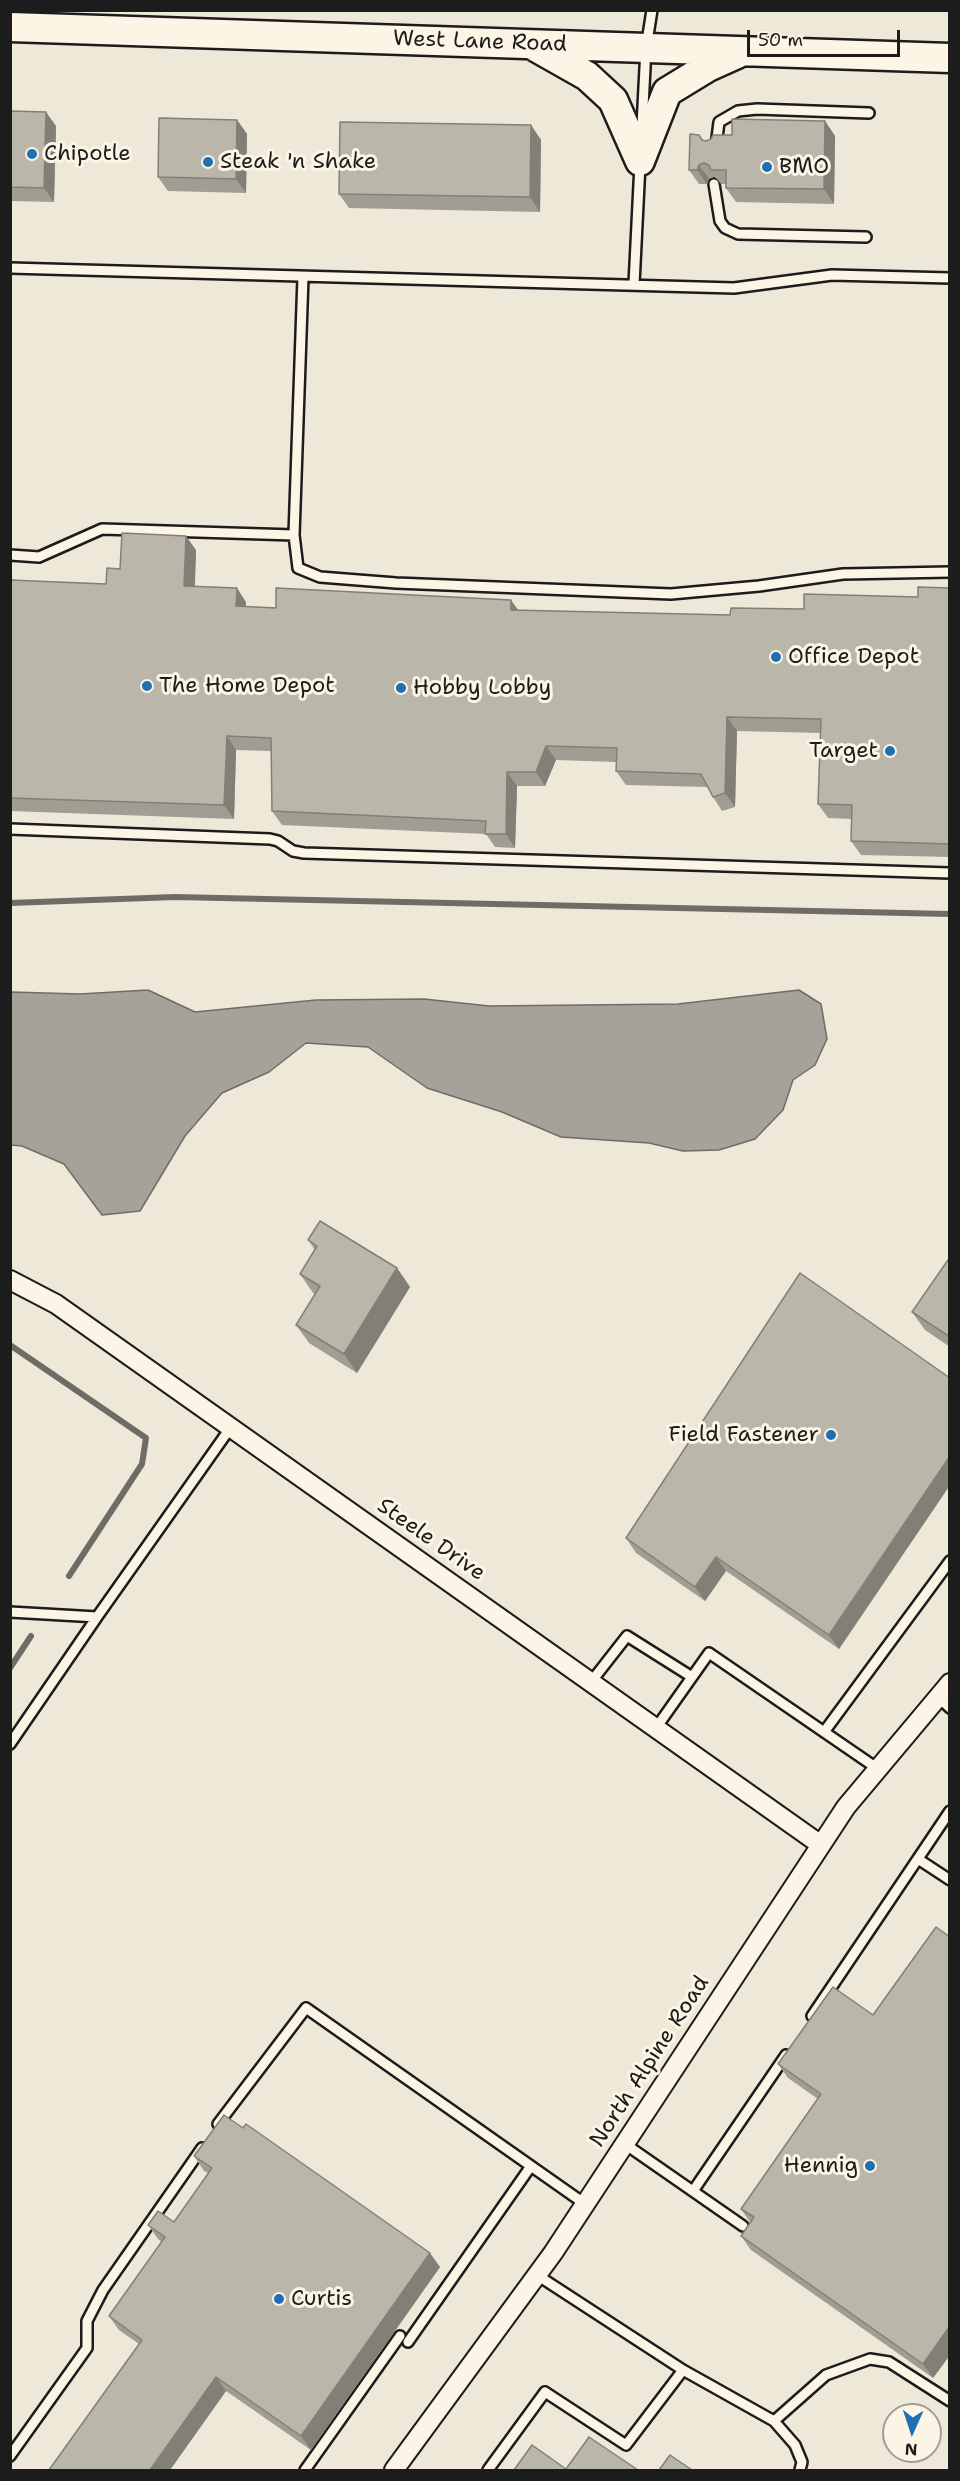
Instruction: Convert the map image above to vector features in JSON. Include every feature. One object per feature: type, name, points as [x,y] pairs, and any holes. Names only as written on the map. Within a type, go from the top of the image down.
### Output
[{"type":"main road","name":"West Lane Road","points":[[10,27],[950,58]]},
{"type":"main road","points":[[529,44],[587,76],[613,100],[640,160]]},
{"type":"main road","points":[[640,160],[666,92],[708,67],[744,51]]},
{"type":"street","name":"Steele Drive","points":[[10,1280],[56,1304],[821,1845]]},
{"type":"street","name":"North Alpine Road","points":[[394,2470],[537,2275],[846,1807],[946,1696]]},
{"type":"lane","points":[[634,284],[646,48],[652,10]]},
{"type":"lane","points":[[716,149],[719,122],[738,111],[757,109],[869,113]]},
{"type":"lane","points":[[714,184],[720,221],[725,228],[738,234],[866,237]]},
{"type":"lane","points":[[10,268],[734,288],[832,275],[950,278]]},
{"type":"lane","points":[[303,277],[294,535],[298,568],[320,577],[454,586],[671,594],[759,586],[843,574],[950,572]]},
{"type":"lane","points":[[10,555],[39,556],[102,529],[294,535]]},
{"type":"lane","points":[[10,829],[270,839],[278,841],[293,851],[304,853],[950,873]]},
{"type":"lane","points":[[10,1744],[231,1427]]},
{"type":"lane","points":[[824,1732],[950,1561]]},
{"type":"lane","points":[[10,1612],[97,1617]]},
{"type":"lane","points":[[591,1682],[627,1636],[692,1677]]},
{"type":"lane","points":[[656,1728],[709,1653],[878,1769]]},
{"type":"lane","points":[[805,2027],[950,1811]]},
{"type":"lane","points":[[918,1859],[950,1880]]},
{"type":"lane","points":[[10,2456],[87,2348],[87,2321],[103,2290],[211,2135],[306,2008],[585,2204]]},
{"type":"lane","points":[[693,2192],[792,2046]]},
{"type":"lane","points":[[625,2144],[743,2226]]},
{"type":"lane","points":[[408,2342],[531,2166]]},
{"type":"lane","points":[[537,2275],[683,2370],[774,2421],[795,2445],[802,2462],[800,2470]]},
{"type":"lane","points":[[305,2470],[400,2336]]},
{"type":"lane","points":[[774,2421],[826,2375],[870,2359],[890,2362],[950,2401]]},
{"type":"lane","points":[[488,2470],[545,2392],[626,2445],[683,2370]]},
{"type":"shaded area","points":[[148,990],[195,1012],[316,1000],[424,999],[489,1006],[678,1004],[799,990],[821,1004],[827,1039],[815,1065],[793,1080],[783,1110],[755,1139],[719,1150],[683,1151],[649,1143],[561,1137],[502,1112],[427,1088],[368,1047],[306,1043],[269,1072],[222,1093],[185,1136],[140,1211],[102,1215],[64,1164],[22,1146],[11,1145],[11,992],[80,994]]},
{"type":"building","points":[[10,111],[46,112],[44,188],[10,187]]},
{"type":"building","name":"Steak 'n Shake","points":[[159,118],[237,120],[236,179],[158,177]]},
{"type":"building","name":"BMO","points":[[732,119],[825,121],[824,189],[726,188],[726,170],[711,170],[709,165],[704,163],[699,165],[697,170],[689,170],[690,134],[699,135],[702,140],[706,141],[713,135],[732,135]]},
{"type":"building","points":[[340,122],[531,125],[530,197],[339,194]]},
{"type":"building","points":[[122,533],[186,536],[184,586],[237,588],[236,606],[276,608],[276,588],[511,600],[511,610],[730,615],[731,608],[804,609],[804,594],[918,597],[918,587],[950,588],[950,844],[851,841],[852,805],[818,804],[821,719],[727,717],[725,793],[713,797],[701,774],[616,771],[617,748],[546,746],[536,772],[507,772],[506,834],[485,834],[486,821],[272,811],[271,738],[227,736],[224,805],[10,798],[10,580],[106,584],[107,568],[120,569]]},
{"type":"building","points":[[320,1221],[397,1268],[344,1354],[296,1325],[320,1286],[300,1274],[317,1246],[308,1240]]},
{"type":"building","points":[[950,1257],[950,1337],[912,1312]]},
{"type":"building","name":"Field Fastener","points":[[800,1273],[950,1378],[950,1456],[829,1635],[716,1557],[695,1587],[626,1538]]},
{"type":"building","name":"Hennig","points":[[936,1927],[950,1937],[950,2326],[923,2364],[741,2236],[754,2217],[741,2209],[821,2094],[778,2064],[833,1987],[873,2015]]},
{"type":"building","name":"Curtis","points":[[224,2115],[243,2128],[246,2124],[430,2253],[301,2436],[216,2377],[150,2470],[49,2470],[142,2340],[109,2316],[165,2237],[148,2225],[158,2211],[174,2222],[212,2168],[194,2156]]},
{"type":"building","points":[[589,2437],[638,2470],[514,2470],[532,2445],[566,2469]]},
{"type":"building","points":[[670,2455],[692,2470],[659,2470]]},
{"type":"waterway","points":[[10,903],[175,897],[950,914]]},
{"type":"waterway","points":[[10,1345],[146,1438],[142,1464],[69,1576]]},
{"type":"waterway","points":[[10,1668],[31,1636]]},
{"type":"place","name":"Chipotle","points":[[32,154]]},
{"type":"place","name":"Steak 'n Shake","points":[[208,162]]},
{"type":"place","name":"BMO","points":[[767,167]]},
{"type":"place","name":"Office Depot","points":[[776,657]]},
{"type":"place","name":"The Home Depot","points":[[147,686]]},
{"type":"place","name":"Hobby Lobby","points":[[401,688]]},
{"type":"place","name":"Target","points":[[890,751]]},
{"type":"place","name":"Field Fastener","points":[[831,1435]]},
{"type":"place","name":"Hennig","points":[[870,2166]]},
{"type":"place","name":"Curtis","points":[[279,2299]]}]
